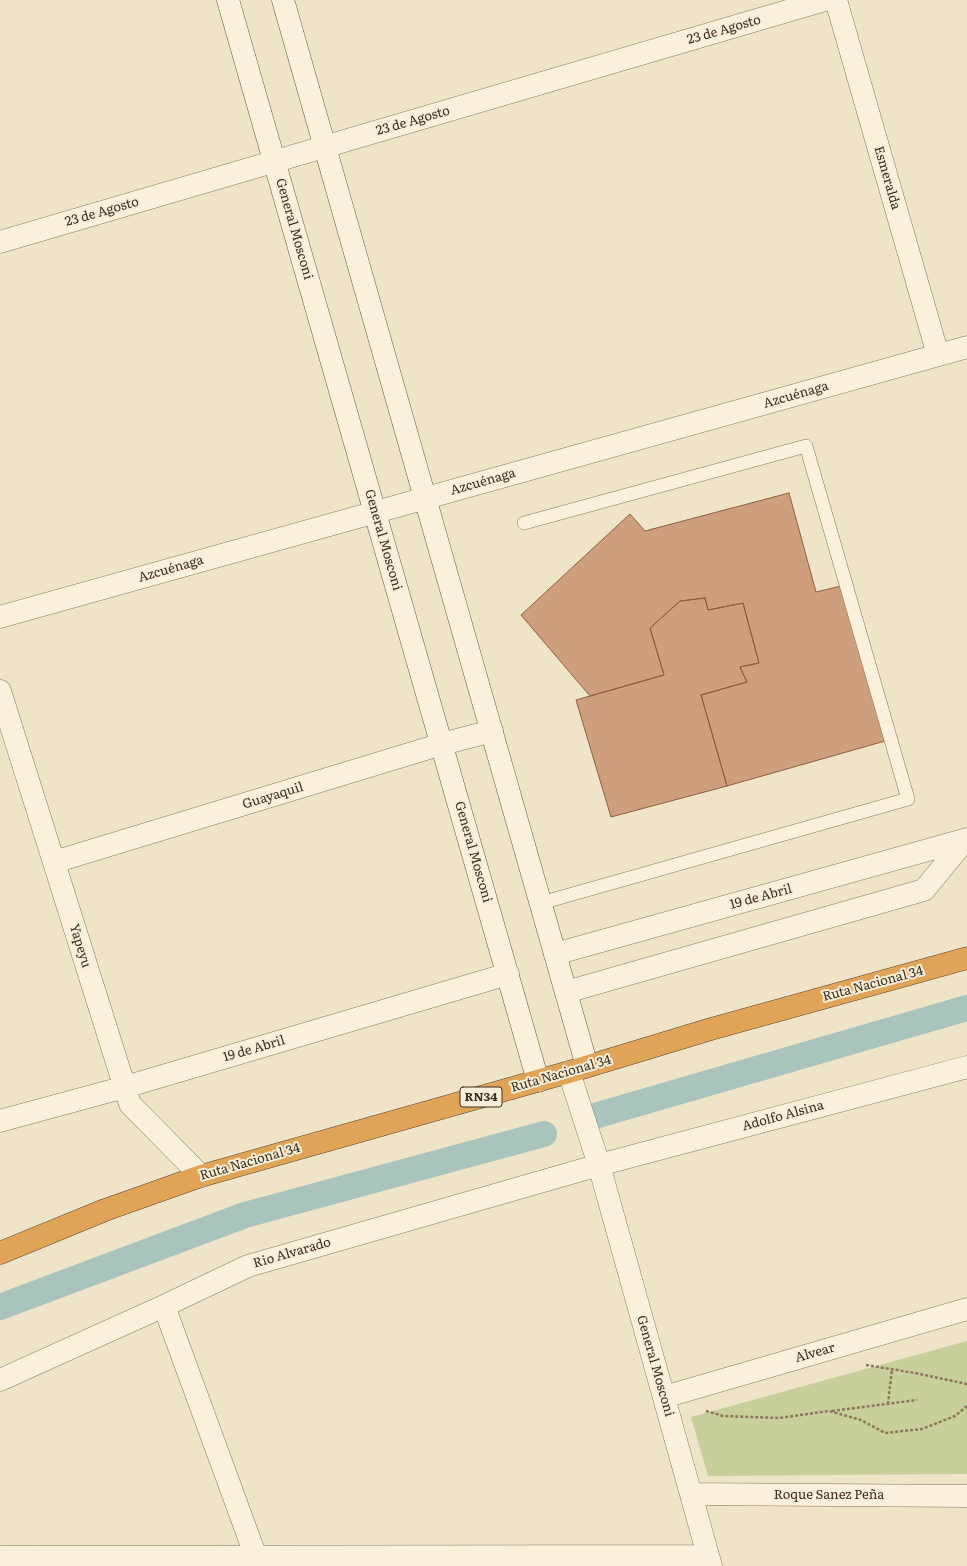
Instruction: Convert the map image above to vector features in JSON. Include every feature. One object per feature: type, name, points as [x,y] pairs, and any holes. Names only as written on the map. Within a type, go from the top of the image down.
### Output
[{"type":"highway","name":"Ruta Nacional 34","points":[[0,1253],[105,1210],[201,1176],[538,1081],[711,1029],[967,958]]},
{"type":"street","name":"General Mosconi","points":[[228,0],[538,1081]]},
{"type":"street","points":[[283,0],[566,992],[578,1069]]},
{"type":"street","name":"23 de Agosto","points":[[0,242],[825,0]]},
{"type":"street","name":"Esmeralda","points":[[836,0],[938,355]]},
{"type":"street","name":"Azcuénaga","points":[[0,617],[967,347]]},
{"type":"street","name":"Yapeyu","points":[[0,691],[130,1104],[201,1176]]},
{"type":"street","name":"Guayaquil","points":[[54,862],[442,744],[492,731]]},
{"type":"street","points":[[566,992],[924,890],[966,840]]},
{"type":"street","name":"19 de Abril","points":[[555,954],[966,840]]},
{"type":"street","name":"19 de Abril","points":[[0,1121],[125,1087],[508,974]]},
{"type":"street","name":"Adolfo Alsina","points":[[599,1165],[967,1067]]},
{"type":"street","name":"General Mosconi","points":[[578,1069],[599,1165],[709,1561]]},
{"type":"street","name":"Rio Alvarado","points":[[0,1380],[164,1306],[248,1266],[599,1165]]},
{"type":"street","points":[[164,1306],[256,1557]]},
{"type":"street","name":"Alvear","points":[[664,1397],[967,1309]]},
{"type":"street","name":"Roque Sanez Peña","points":[[691,1494],[967,1496]]},
{"type":"street","points":[[0,1557],[256,1557],[709,1561]]},
{"type":"lane","points":[[524,523],[806,446],[908,799],[541,903]]},
{"type":"path","points":[[860,1364],[967,1384]]},
{"type":"path","points":[[888,1404],[892,1369]]},
{"type":"path","points":[[700,1409],[723,1416],[779,1418],[917,1400]]},
{"type":"path","points":[[829,1411],[861,1420],[885,1433],[922,1429],[954,1416],[967,1406]]},
{"type":"green space","points":[[967,1341],[967,1474],[708,1476],[691,1417]]},
{"type":"building","points":[[789,493],[816,592],[841,586],[885,741],[727,786],[701,695],[747,682],[740,667],[759,663],[743,603],[708,610],[705,598],[680,601],[650,628],[664,675],[590,696],[521,615],[630,514],[645,531]]},
{"type":"building","points":[[705,598],[708,610],[743,603],[759,663],[740,667],[747,682],[701,695],[727,786],[611,817],[576,700],[664,675],[650,628],[680,601]]},
{"type":"waterway","points":[[598,1115],[967,1008]]},
{"type":"waterway","points":[[0,1307],[245,1215],[544,1134]]}]
